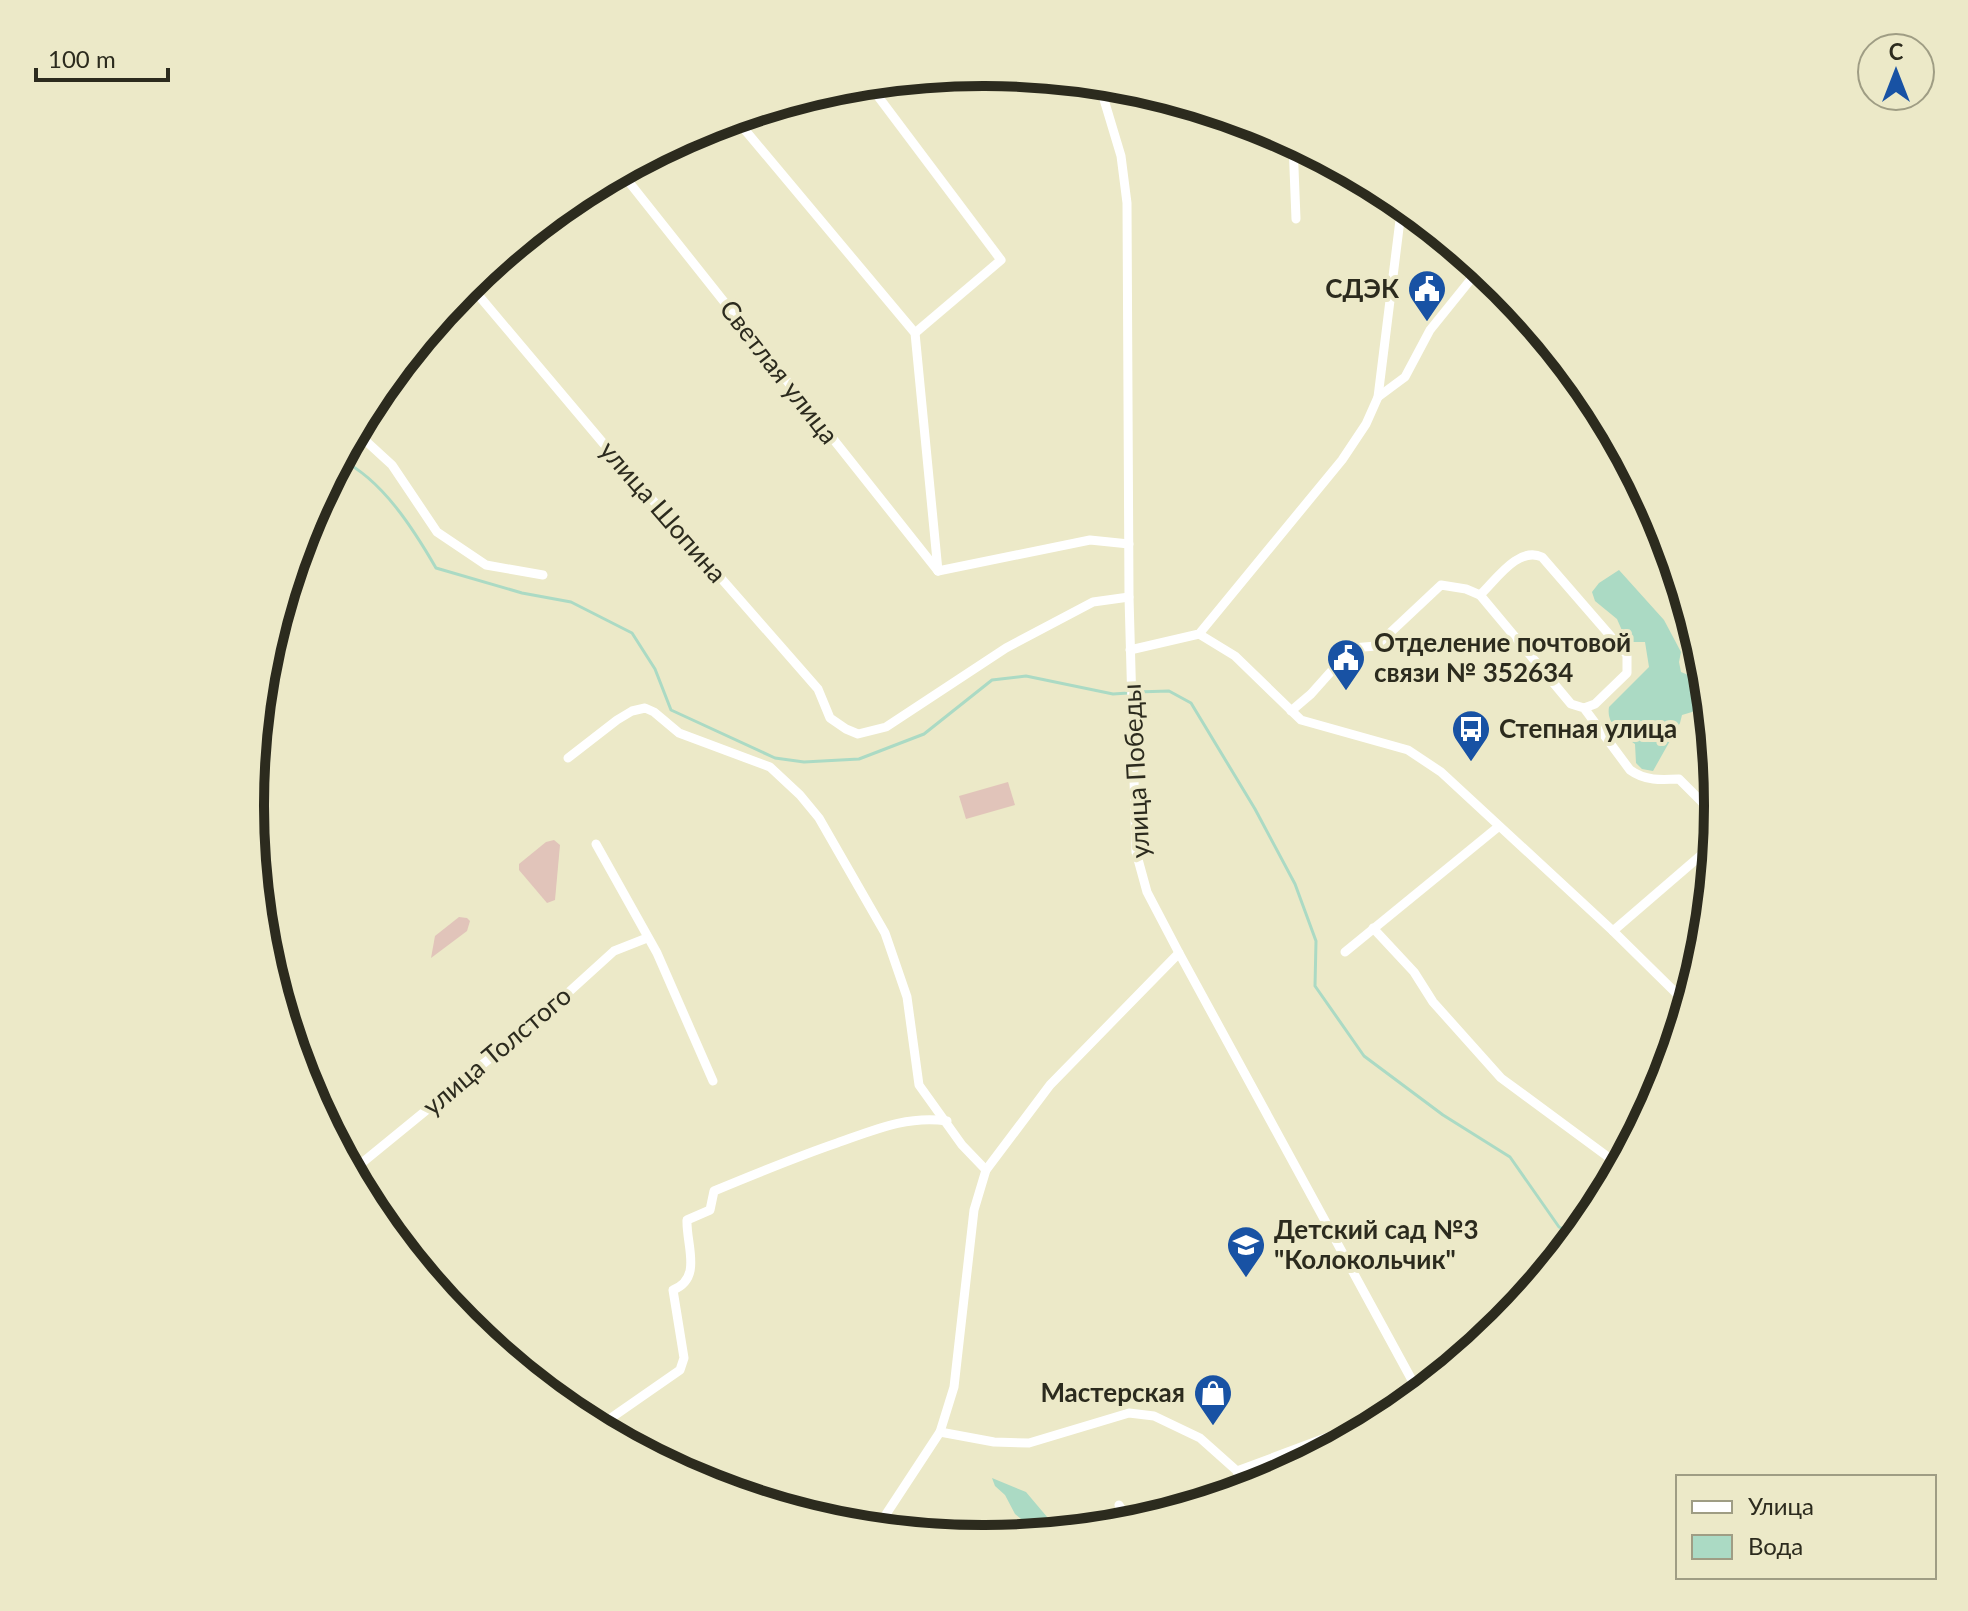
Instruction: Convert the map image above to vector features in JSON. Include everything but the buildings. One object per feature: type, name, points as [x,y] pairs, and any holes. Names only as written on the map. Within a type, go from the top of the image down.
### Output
[{"type":"street","points":[[877,94],[1001,260],[915,333]]},
{"type":"street","name":"улица Победы","points":[[1103,96],[1121,156],[1127,203],[1130,679],[1136,852],[1147,892],[1413,1382]]},
{"type":"street","points":[[743,128],[915,333],[938,571],[1090,540],[1129,544]]},
{"type":"street","points":[[1294,156],[1296,219]]},
{"type":"street","name":"Светлая улица","points":[[627,180],[938,571]]},
{"type":"street","points":[[1130,650],[1199,634],[1342,460],[1366,424],[1378,397],[1400,219]]},
{"type":"street","points":[[1378,397],[1405,377],[1430,330],[1472,278]]},
{"type":"street","name":"улица Шопина","points":[[478,294],[818,689],[830,718],[858,734],[886,727],[901,719],[1006,648],[1093,602],[1129,597]]},
{"type":"street","points":[[365,440],[392,465],[437,532],[486,565],[543,575]]},
{"type":"street","points":[[1480,595],[1522,555],[1533,553],[1542,557],[1627,655],[1627,673],[1595,704],[1584,708]]},
{"type":"street","points":[[1291,711],[1311,694],[1352,648],[1376,646],[1441,585],[1466,589],[1480,595],[1571,704],[1584,708],[1630,770],[1640,778],[1679,779],[1704,804]]},
{"type":"street","points":[[1199,634],[1235,656],[1301,720],[1408,750],[1441,772],[1613,931],[1678,996]]},
{"type":"street","points":[[568,758],[617,720],[645,708],[679,733],[770,767],[819,818],[885,933],[907,997],[919,1085],[962,1145],[986,1170]]},
{"type":"street","points":[[1345,952],[1498,827]]},
{"type":"street","points":[[596,844],[657,953],[713,1081]]},
{"type":"street","points":[[1613,931],[1702,855]]},
{"type":"street","points":[[1373,928],[1414,972],[1433,1002],[1501,1078],[1610,1159]]},
{"type":"street","name":"улица Толстого","points":[[360,1164],[549,1010],[614,951],[647,938]]},
{"type":"street","points":[[884,1518],[940,1432],[954,1387],[974,1210],[986,1170],[1050,1085],[1179,953]]},
{"type":"street","points":[[609,1419],[680,1370],[684,1358],[673,1290],[689,1280],[692,1271],[687,1220],[710,1210],[714,1191],[898,1122],[931,1118],[947,1121]]},
{"type":"street","points":[[940,1432],[994,1442],[1029,1443],[1129,1413],[1154,1416],[1200,1438],[1237,1471],[1240,1478]]},
{"type":"street","points":[[1237,1471],[1330,1436]]},
{"type":"street","points":[[1119,1505],[1123,1511]]},
{"type":"shaded area","points":[[1008,782],[1015,805],[966,819],[959,796]]},
{"type":"shaded area","points":[[554,840],[560,845],[555,900],[547,903],[519,870],[519,864],[546,842]]},
{"type":"shaded area","points":[[459,917],[470,921],[467,931],[431,958],[435,936]]},
{"type":"water","points":[[1619,570],[1664,620],[1681,652],[1681,672],[1692,676],[1696,708],[1682,715],[1653,771],[1642,769],[1636,763],[1635,744],[1616,728],[1609,713],[1609,707],[1649,667],[1645,642],[1627,642],[1617,619],[1595,601],[1592,592],[1599,583]]},
{"type":"water","points":[[992,1478],[1026,1492],[1051,1521],[1026,1523],[1015,1514],[1005,1495],[995,1486]]},
{"type":"waterway","points":[[350,466],[370,480],[396,507],[436,568],[522,593],[571,602],[632,633],[655,669],[671,710],[775,758],[804,762],[859,759],[924,734],[992,680],[1026,676],[1113,694],[1128,693]]},
{"type":"waterway","points":[[1136,692],[1169,691],[1191,703],[1255,809],[1295,884],[1316,941],[1315,986],[1364,1056],[1443,1115],[1510,1157],[1559,1227],[1565,1230]]},
{"type":"place","name":"СДЭК","points":[[1427,323]]},
{"type":"place","name":"Отделение почтовой связи № 352634","points":[[1346,692]]},
{"type":"place","name":"Степная улица","points":[[1471,763]]},
{"type":"place","name":"Детский сад №3 \"Колокольчик\"","points":[[1246,1279]]},
{"type":"place","name":"Мастерская","points":[[1213,1427]]}]
